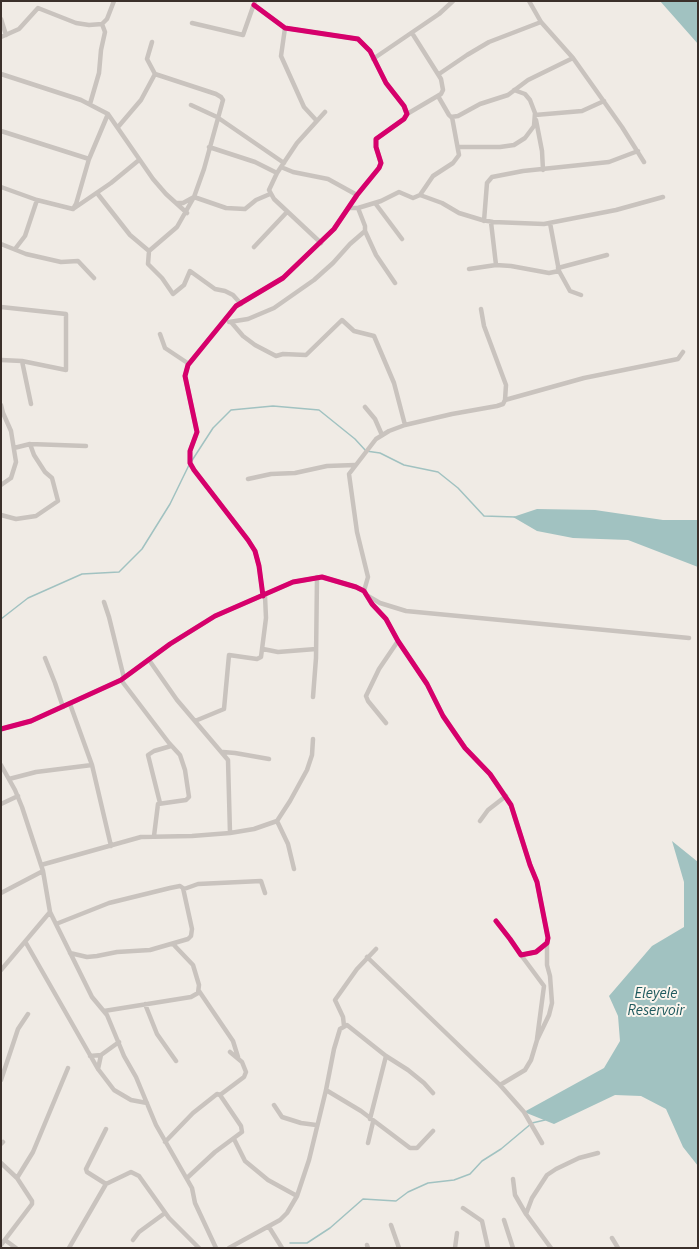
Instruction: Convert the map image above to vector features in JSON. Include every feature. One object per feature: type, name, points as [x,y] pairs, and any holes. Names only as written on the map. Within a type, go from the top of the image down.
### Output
[{"type":"street","points":[[1,19],[3,36],[18,28],[38,8],[76,23],[89,25],[102,24],[107,19],[114,1]]},
{"type":"street","points":[[529,1],[541,22],[573,58],[604,101],[644,162]]},
{"type":"street","points":[[373,59],[412,33],[451,2]]},
{"type":"street","points":[[192,23],[243,35],[254,3],[284,28],[356,38],[367,48],[386,83],[404,106],[407,114]]},
{"type":"street","points":[[439,74],[489,42],[541,22]]},
{"type":"street","points":[[90,104],[99,73],[101,50],[106,32],[102,24]]},
{"type":"street","points":[[284,28],[281,56],[304,107],[316,120]]},
{"type":"street","points":[[195,721],[224,709],[229,655],[260,658],[263,649],[266,618],[259,566],[252,545],[194,470],[190,462],[190,451],[197,432],[185,376],[189,364],[225,322],[236,306],[242,304],[283,278],[334,229],[357,195],[381,164],[376,147],[376,139],[404,119],[407,114],[438,96],[443,90],[443,84],[439,74],[412,33]]},
{"type":"street","points":[[152,42],[148,59],[155,74],[220,96],[223,100],[194,197],[187,212],[177,227],[149,251],[148,264],[162,278],[174,294],[184,285],[190,271],[215,290],[225,291],[233,295],[242,304]]},
{"type":"street","points":[[452,117],[458,116],[480,104],[508,95],[540,73],[573,58]]},
{"type":"street","points":[[1,74],[90,104],[108,114],[139,160],[166,194],[187,212]]},
{"type":"street","points":[[118,127],[141,100],[155,74]]},
{"type":"street","points":[[514,90],[525,94],[530,100],[542,151],[543,170]]},
{"type":"street","points":[[348,208],[358,208],[375,203],[399,192],[413,198],[420,195],[433,176],[453,163],[457,158],[458,147],[452,117],[438,96]]},
{"type":"street","points":[[535,117],[582,111],[604,101]]},
{"type":"street","points":[[191,105],[217,117],[293,172],[328,179],[357,195]]},
{"type":"street","points":[[321,243],[287,212],[270,194],[270,186],[297,143],[316,120],[325,112]]},
{"type":"street","points":[[73,209],[89,159],[108,114]]},
{"type":"street","points":[[458,147],[500,147],[514,145],[520,142],[532,130],[535,117]]},
{"type":"street","points":[[1,131],[89,159]]},
{"type":"street","points":[[209,148],[255,162],[277,173]]},
{"type":"street","points":[[484,221],[487,183],[492,177],[523,171],[609,162],[638,152]]},
{"type":"street","points":[[1,187],[36,200],[73,209],[97,193],[139,160]]},
{"type":"street","points":[[97,193],[130,235],[149,251]]},
{"type":"street","points":[[176,203],[184,203],[194,197],[226,208],[245,209],[256,200],[270,194]]},
{"type":"street","points":[[420,195],[442,203],[459,213],[484,221],[550,223],[616,210],[663,197]]},
{"type":"street","points":[[15,249],[25,236],[36,200]]},
{"type":"street","points":[[375,203],[402,239]]},
{"type":"street","points":[[358,208],[366,226],[365,232],[376,255],[395,282]]},
{"type":"street","points":[[254,247],[287,212]]},
{"type":"street","points":[[491,222],[496,266]]},
{"type":"street","points":[[550,223],[559,269],[570,291],[581,295]]},
{"type":"street","points":[[225,322],[248,319],[287,300],[328,267],[350,244],[365,232]]},
{"type":"street","points":[[1,244],[26,254],[61,262],[78,261],[94,278]]},
{"type":"street","points":[[469,269],[511,266],[549,273],[607,255]]},
{"type":"street","points":[[1,307],[66,314],[66,370],[22,361],[1,360]]},
{"type":"street","points":[[481,309],[484,326],[506,385],[505,400],[503,404],[404,425],[382,435],[366,450],[355,465],[349,474],[349,483],[357,532],[368,577],[365,593],[386,619],[398,641],[427,684],[443,716],[465,748],[490,774],[506,796],[511,805],[537,882],[548,938],[547,965],[550,976],[552,1003],[537,1040],[533,1055],[525,1070],[500,1085]]},
{"type":"street","points":[[231,322],[255,345],[276,356],[283,354],[306,355],[342,320],[354,331],[374,336],[394,383],[404,425]]},
{"type":"street","points":[[160,334],[165,348],[189,364]]},
{"type":"street","points":[[505,400],[584,378],[678,359],[683,352]]},
{"type":"street","points":[[22,361],[31,404]]},
{"type":"street","points":[[1,405],[2,413],[10,431],[16,462],[11,478],[1,485]]},
{"type":"street","points":[[365,407],[375,419],[382,435]]},
{"type":"street","points":[[14,448],[30,444],[86,446]]},
{"type":"street","points":[[1,515],[16,519],[36,516],[58,501],[52,478],[34,454],[30,444]]},
{"type":"street","points":[[248,479],[271,474],[295,473],[327,466],[355,465]]},
{"type":"street","points":[[313,697],[318,577]]},
{"type":"street","points":[[1,729],[31,721],[123,679],[170,644],[215,616],[299,580],[318,577],[330,578],[365,593],[380,603],[406,611],[689,638]]},
{"type":"street","points":[[104,602],[112,629],[123,679],[182,760],[189,797],[186,800],[160,803]]},
{"type":"street","points":[[386,723],[368,701],[366,696],[379,669],[398,641]]},
{"type":"street","points":[[263,649],[278,652],[316,649]]},
{"type":"street","points":[[45,658],[55,683],[62,707]]},
{"type":"street","points":[[149,660],[195,721],[223,752],[230,764],[230,833]]},
{"type":"street","points":[[70,704],[92,765],[111,846]]},
{"type":"street","points":[[41,866],[141,837],[192,836],[230,833],[254,829],[277,821],[307,770],[312,755],[313,739]]},
{"type":"street","points":[[154,836],[157,806],[160,803],[148,755],[154,751],[171,746]]},
{"type":"street","points":[[223,752],[235,752],[268,759]]},
{"type":"street","points":[[1,765],[18,796],[43,871],[50,912],[92,997],[104,1011],[165,1142],[195,1195],[195,1203],[216,1248]]},
{"type":"street","points":[[9,779],[36,772],[92,765]]},
{"type":"street","points":[[1,804],[18,796]]},
{"type":"street","points":[[480,821],[488,810],[506,796]]},
{"type":"street","points":[[277,821],[288,844],[294,869]]},
{"type":"street","points":[[1,893],[43,871]]},
{"type":"street","points":[[56,924],[109,903],[180,886],[184,889],[198,884],[261,881],[265,893]]},
{"type":"street","points":[[70,953],[87,957],[117,952],[150,950],[173,944],[188,938],[192,933],[184,889]]},
{"type":"street","points":[[1,970],[50,912]]},
{"type":"street","points":[[496,921],[544,986],[537,1040]]},
{"type":"street","points":[[26,942],[98,1069],[114,1090],[136,1102],[147,1103]]},
{"type":"street","points":[[521,955],[536,952],[547,943]]},
{"type":"street","points":[[165,1142],[193,1113],[217,1094],[220,1095],[246,1074],[238,1057],[233,1041],[199,991],[199,985],[193,965],[173,944]]},
{"type":"street","points":[[344,1026],[343,1017],[335,1000],[356,969],[376,949]]},
{"type":"street","points":[[367,957],[500,1085],[524,1112],[542,1143]]},
{"type":"street","points":[[104,1011],[191,997],[199,991]]},
{"type":"street","points":[[144,1004],[157,1034],[176,1061]]},
{"type":"street","points":[[108,1019],[112,1010]]},
{"type":"street","points":[[1,1080],[18,1029],[28,1014]]},
{"type":"street","points":[[344,1026],[347,1025],[386,1056],[408,1070],[424,1083],[432,1093]]},
{"type":"street","points":[[229,1248],[269,1227],[287,1213],[298,1196],[309,1160],[316,1125],[326,1090],[334,1048],[340,1029],[344,1026]]},
{"type":"street","points":[[90,1056],[101,1055],[119,1042]]},
{"type":"street","points":[[230,1052],[238,1057]]},
{"type":"street","points":[[98,1069],[101,1055]]},
{"type":"street","points":[[368,1143],[386,1056]]},
{"type":"street","points":[[17,1178],[33,1152],[68,1068]]},
{"type":"street","points":[[326,1090],[361,1111],[410,1148],[417,1148],[433,1131]]},
{"type":"street","points":[[186,1178],[215,1152],[242,1132],[242,1126],[220,1095]]},
{"type":"street","points":[[274,1106],[282,1117],[301,1123],[316,1125]]},
{"type":"street","points":[[106,1129],[86,1171],[106,1184]]},
{"type":"street","points":[[234,1138],[245,1161],[268,1180],[298,1196]]},
{"type":"street","points":[[526,1214],[532,1198],[547,1175],[570,1161],[598,1153]]},
{"type":"street","points":[[1,1162],[17,1178],[32,1201],[32,1204],[1,1245]]},
{"type":"street","points":[[69,1248],[106,1184],[131,1172],[135,1173],[165,1213],[199,1248]]},
{"type":"street","points":[[513,1179],[515,1195],[526,1214],[551,1248]]},
{"type":"street","points":[[462,1208],[482,1221],[488,1248]]},
{"type":"street","points":[[133,1240],[139,1232],[165,1213]]},
{"type":"street","points":[[504,1220],[513,1248]]},
{"type":"street","points":[[390,1225],[399,1248]]},
{"type":"street","points":[[269,1227],[282,1248]]},
{"type":"street","points":[[455,1248],[457,1233]]},
{"type":"street","points":[[612,1238],[618,1248]]},
{"type":"street","points":[[5,1240],[16,1248]]},
{"type":"water","points":[[660,1],[698,1],[698,44]]},
{"type":"water","points":[[537,509],[595,510],[663,520],[698,520],[698,567],[628,540],[573,538],[537,531],[513,517]]},
{"type":"water","name":"Eleyele Reservoir","points":[[672,841],[698,862],[698,1166],[683,1147],[666,1109],[641,1096],[615,1095],[554,1124],[524,1112],[604,1068],[620,1041],[618,1016],[609,996],[652,946],[684,927],[684,882]]},
{"type":"waterway","points":[[191,462],[213,428],[231,410],[273,406],[319,410],[355,439],[366,451],[380,453],[404,465],[438,472],[458,488],[484,516],[515,517]]},
{"type":"waterway","points":[[1,619],[28,598],[82,574],[119,572],[142,549],[170,504],[189,465]]},
{"type":"waterway","points":[[290,1243],[307,1243],[330,1228],[363,1199],[396,1201],[408,1192],[428,1183],[454,1180],[470,1174],[482,1161],[501,1149],[532,1123],[545,1120]]},
{"type":"cycle path","points":[[254,5],[285,28],[358,39],[370,51],[386,83],[404,106],[407,114],[404,119],[376,139],[376,147],[381,163],[379,168],[357,195],[334,229],[283,278],[236,306],[188,365],[185,376],[197,432],[190,451],[190,463],[255,551],[259,566],[263,596]]},
{"type":"cycle path","points":[[1,729],[31,721],[121,680],[170,644],[215,616],[293,582],[322,577],[356,587],[364,591],[372,604],[386,619],[398,641],[427,684],[443,716],[465,748],[490,774],[511,805],[537,882],[548,938],[547,943],[536,952],[521,955],[496,921]]}]
